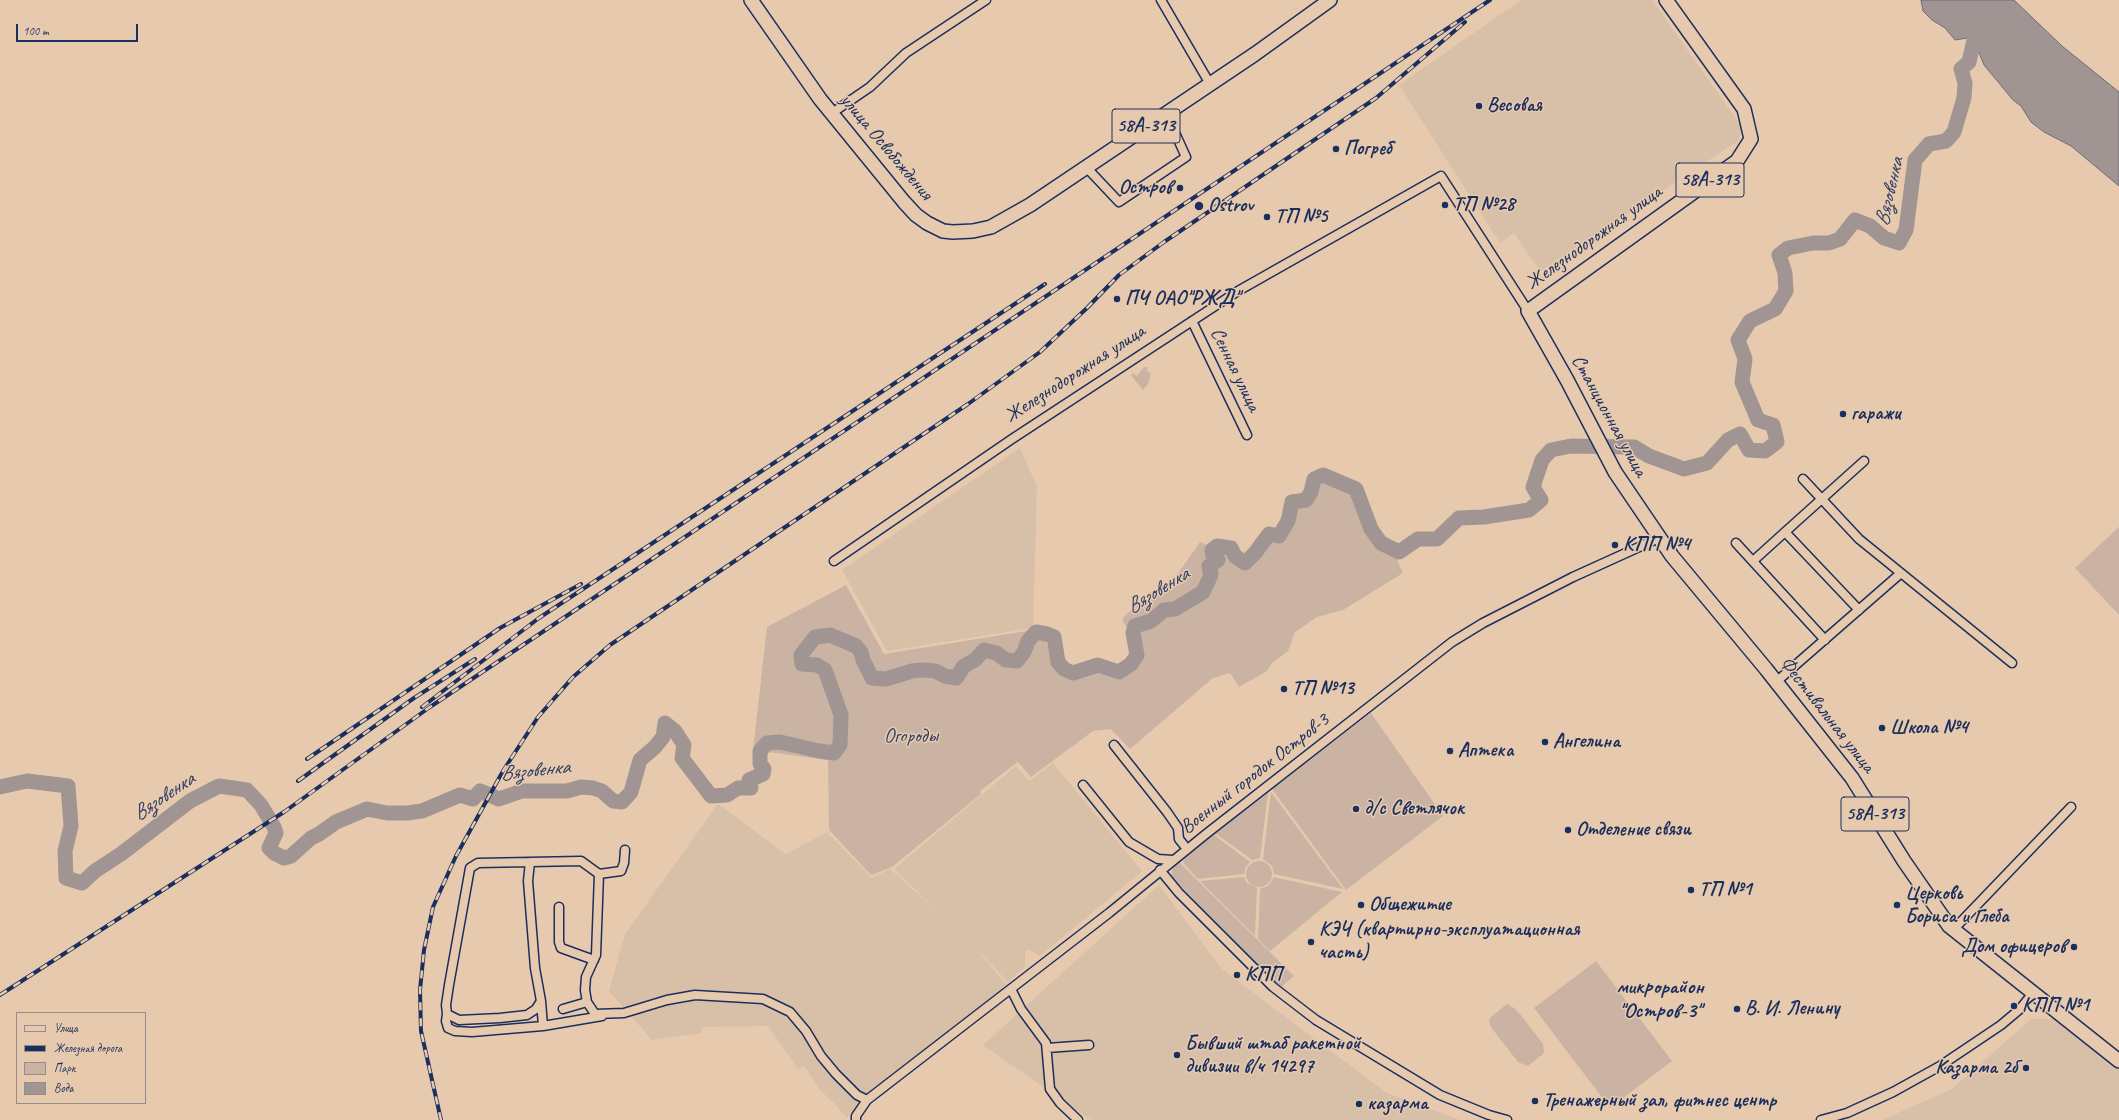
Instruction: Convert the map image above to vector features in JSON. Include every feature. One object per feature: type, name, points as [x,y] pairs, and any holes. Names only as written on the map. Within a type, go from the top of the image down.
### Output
[{"type":"main road","name":"улица Освобождения","points":[[751,0],[832,113],[908,206],[927,223],[943,231],[973,231],[991,227],[1030,205],[1210,84],[1330,0]]},
{"type":"main road","name":"Железнодорожная улица","points":[[1528,311],[1737,161],[1751,139],[1744,109],[1666,0]]},
{"type":"main road","name":"Станционная улица","points":[[1528,311],[1568,380],[1614,472],[1659,538]]},
{"type":"main road","name":"Фестивальная улица","points":[[1659,538],[1852,778],[1904,861],[1953,930],[2119,1061]]},
{"type":"street","points":[[832,113],[870,87],[906,53],[975,3],[986,0]]},
{"type":"street","points":[[1161,0],[1210,84]]},
{"type":"street","points":[[1086,167],[1119,202],[1186,157],[1166,113]]},
{"type":"street","name":"Железнодорожная улица","points":[[834,561],[1019,435],[1238,290],[1441,176],[1528,311]]},
{"type":"street","name":"Сенная улица","points":[[1192,320],[1247,435]]},
{"type":"street","points":[[1753,561],[1864,461]]},
{"type":"street","points":[[1803,478],[1859,539],[2012,663]]},
{"type":"street","points":[[1785,532],[1859,610]]},
{"type":"street","name":"Военный городок Остров-3","points":[[855,1118],[867,1100],[1109,913],[1160,870],[1452,642],[1483,623],[1572,577],[1659,538]]},
{"type":"street","points":[[1736,543],[1825,640]]},
{"type":"street","points":[[1776,682],[1901,573]]},
{"type":"street","points":[[1114,745],[1167,812],[1178,828],[1179,839],[1187,849]]},
{"type":"street","points":[[1083,785],[1129,842],[1158,859],[1173,860]]},
{"type":"street","points":[[1953,930],[2071,807]]},
{"type":"street","points":[[625,850],[624,863],[621,871],[599,874],[581,861],[478,863],[470,868],[446,1005],[446,1021],[448,1028],[455,1031],[472,1032],[542,1026],[591,1019],[624,1012],[667,1000],[695,995],[763,999],[790,1012],[806,1031],[821,1056],[836,1074],[857,1095],[867,1100]]},
{"type":"street","points":[[530,862],[528,881],[535,968],[541,1001],[542,1026]]},
{"type":"street","points":[[1160,870],[1184,898],[1273,987],[1316,1020],[1440,1095],[1489,1116],[1507,1120]]},
{"type":"street","points":[[599,874],[596,955],[586,978],[585,990],[587,1002],[595,1014],[607,1015]]},
{"type":"street","points":[[559,907],[558,942],[561,948],[594,960]]},
{"type":"street","points":[[1011,989],[1021,1009],[1046,1043],[1050,1089],[1060,1103],[1078,1120]]},
{"type":"street","points":[[1821,1120],[1847,1113],[1893,1092],[1940,1066],[2001,1025],[2020,1009],[2033,993]]},
{"type":"street","points":[[447,1014],[459,1020],[527,1015],[536,1009],[541,1001]]},
{"type":"street","points":[[563,1009],[587,1002]]},
{"type":"street","points":[[1047,1048],[1089,1045]]},
{"type":"shaded area","points":[[1521,0],[1652,0],[1742,127],[1738,141],[1540,271],[1514,233],[1500,243],[1399,85]]},
{"type":"shaded area","points":[[1020,448],[1037,487],[1033,628],[887,651],[842,570]]},
{"type":"shaded area","points":[[1053,763],[1142,871],[1040,956],[1028,949],[1025,952],[1025,967],[1008,982],[972,944],[1007,985],[860,1102],[847,1118],[821,1091],[804,1066],[798,1069],[768,1026],[702,1027],[702,1033],[652,1040],[609,991],[625,934],[718,804],[786,854],[827,832],[872,878],[890,869],[944,917],[894,869],[1016,766],[1028,780],[1031,780]]},
{"type":"shaded area","points":[[1159,885],[1222,969],[1387,1093],[1460,1120],[1091,1120],[983,1045]]},
{"type":"shaded area","points":[[2031,1019],[2057,1019],[2119,1071],[2119,1120],[1882,1120],[1952,1089]]},
{"type":"green space","points":[[1144,367],[1147,367],[1148,372],[1151,373],[1148,384],[1143,390],[1131,375],[1133,373],[1137,376]]},
{"type":"green space","name":"Огороды","points":[[1324,479],[1347,487],[1354,494],[1372,537],[1395,555],[1403,573],[1343,610],[1317,617],[1295,632],[1288,651],[1272,663],[1267,671],[1239,687],[1230,673],[1213,678],[1130,749],[1111,729],[1093,731],[1031,777],[1018,762],[980,791],[981,794],[892,867],[871,875],[829,830],[828,760],[753,750],[767,627],[846,585],[884,654],[1039,629],[1060,670],[1072,676],[1097,670],[1113,676],[1122,676],[1137,664],[1140,654],[1122,619],[1147,594],[1170,585],[1200,542],[1222,551],[1248,568],[1271,541],[1284,539],[1292,522],[1296,506],[1307,503],[1319,482]]},
{"type":"green space","points":[[2119,527],[2119,615],[2075,568]]},
{"type":"green space","points":[[1371,713],[1443,816],[1346,890],[1272,789]]},
{"type":"green space","points":[[1271,792],[1343,889],[1274,874],[1272,866],[1263,859]]},
{"type":"green space","points":[[1268,793],[1260,858],[1252,860],[1215,833]]},
{"type":"green space","points":[[1213,834],[1250,862],[1245,868],[1244,874],[1198,879],[1186,866],[1183,862],[1184,859]]},
{"type":"green space","points":[[1178,861],[1294,976],[1281,987],[1254,968],[1224,930],[1171,876],[1173,868]]},
{"type":"green space","points":[[1259,861],[1268,865],[1272,874],[1268,883],[1259,887],[1250,883],[1246,874],[1250,865]]},
{"type":"green space","points":[[1244,877],[1247,883],[1257,888],[1255,936],[1200,881]]},
{"type":"green space","points":[[1274,877],[1342,892],[1270,951],[1258,939],[1260,889],[1268,886]]},
{"type":"green space","points":[[1596,961],[1672,1061],[1610,1108],[1534,1008]]},
{"type":"green space","points":[[1507,1004],[1520,1014],[1543,1044],[1544,1053],[1528,1066],[1518,1062],[1490,1026],[1489,1019]]},
{"type":"water","points":[[1921,0],[2014,0],[2062,46],[2119,92],[2119,186],[2071,146],[2044,132],[2031,122],[2021,106],[2013,100],[1984,65],[1974,40],[1967,38],[1955,40],[1945,28],[1932,20],[1923,11]]},
{"type":"waterway","name":"Вязовенка","points":[[0,787],[27,781],[68,786],[71,826],[65,851],[66,878],[82,883],[95,871],[121,854],[190,801],[219,786],[247,790],[261,805],[276,833],[269,848],[274,853],[284,858],[291,856],[311,838],[336,822],[367,809],[387,813],[407,813],[422,811],[460,795],[473,799],[480,791],[499,799],[522,791],[567,791],[581,787],[593,788],[602,791],[613,801],[622,802],[631,792],[640,760],[655,747],[663,737],[665,723],[675,731],[684,745],[682,758],[711,796],[727,795],[738,788],[751,788],[749,780],[763,774],[764,769],[760,764],[760,751],[767,743],[780,742],[834,753],[840,745],[841,715],[825,670],[817,665],[802,664],[801,655],[815,637],[830,635],[856,646],[861,652],[863,660],[872,678],[886,679],[912,671],[923,670],[935,671],[945,676],[956,678],[964,666],[975,660],[984,650],[996,653],[1006,660],[1017,661],[1024,652],[1028,641],[1036,632],[1054,637],[1058,662],[1064,669],[1073,673],[1098,665],[1119,672],[1131,664],[1137,655],[1133,633],[1135,626],[1151,621],[1164,610],[1175,609],[1203,592],[1211,575],[1209,566],[1218,560],[1213,555],[1212,550],[1217,546],[1231,548],[1235,556],[1245,563],[1255,553],[1269,534],[1279,536],[1288,521],[1292,502],[1306,500],[1311,492],[1314,479],[1323,475],[1356,489],[1371,529],[1381,543],[1399,552],[1418,539],[1437,539],[1459,518],[1484,517],[1529,510],[1541,500],[1533,487],[1542,460],[1551,450],[1571,446],[1634,447],[1649,456],[1684,469],[1707,463],[1728,440],[1740,434],[1749,450],[1765,451],[1777,442],[1773,425],[1758,420],[1742,382],[1745,359],[1738,340],[1750,321],[1775,309],[1786,291],[1785,273],[1779,255],[1788,248],[1813,243],[1829,243],[1840,239],[1855,220],[1870,226],[1884,238],[1899,243],[1906,230],[1915,160],[1929,144],[1946,141],[1954,132],[1964,98],[1965,83],[1961,69],[1969,62],[1974,40],[1990,27]]},
{"type":"railway","points":[[0,995],[284,812],[430,707],[1490,0]]},
{"type":"railway","points":[[441,1120],[421,1031],[420,990],[424,950],[433,907],[456,856],[503,771],[538,717],[573,677],[610,645],[968,404],[1040,352],[1087,308],[1119,275],[1164,242],[1376,98],[1465,22]]},
{"type":"railway","points":[[422,707],[539,618],[1045,284]]},
{"type":"railway","points":[[307,759],[500,628],[581,584]]},
{"type":"railway","points":[[298,781],[414,698],[475,659]]},
{"type":"place","name":"Весовая","points":[[1479,106]]},
{"type":"place","name":"Погреб","points":[[1336,149]]},
{"type":"place","name":"Остров","points":[[1180,188]]},
{"type":"place","name":"ТП №28","points":[[1445,205]]},
{"type":"place","name":"Ostrov","points":[[1199,206]]},
{"type":"place","name":"ТП №5","points":[[1267,217]]},
{"type":"place","name":"ПЧ ОАО\"РЖД\"","points":[[1117,299]]},
{"type":"place","name":"гаражи","points":[[1843,414]]},
{"type":"place","name":"КПП №4","points":[[1615,545]]},
{"type":"place","name":"ТП №13","points":[[1284,689]]},
{"type":"place","name":"Школа №4","points":[[1882,728]]},
{"type":"place","name":"Ангелина","points":[[1545,742]]},
{"type":"place","name":"Аптека","points":[[1450,751]]},
{"type":"place","name":"д/с Светлячок","points":[[1356,809]]},
{"type":"place","name":"Отделение связи","points":[[1568,830]]},
{"type":"place","name":"ТП №1","points":[[1691,890]]},
{"type":"place","name":"Общежитие","points":[[1361,905]]},
{"type":"place","name":"Церковь Бориса и Глеба","points":[[1897,905]]},
{"type":"place","name":"КЭЧ (квартирно-эксплуатационная часть)","points":[[1311,942]]},
{"type":"place","name":"Дом офицеров","points":[[2074,947]]},
{"type":"place","name":"КПП","points":[[1237,975]]},
{"type":"place","name":"КПП №1","points":[[2014,1006]]},
{"type":"place","name":"В. И. Ленину","points":[[1737,1009]]},
{"type":"place","name":"Бывший штаб ракетной дивизии в/ч 14297","points":[[1177,1055]]},
{"type":"place","name":"Казарма 2б","points":[[2026,1068]]},
{"type":"place","name":"Тренажерный зал, фитнес центр","points":[[1535,1101]]},
{"type":"place","name":"казарма","points":[[1359,1104]]},
{"type":"district","name":"микрорайон \"Остров-3\"","points":[[1660,999]]}]
